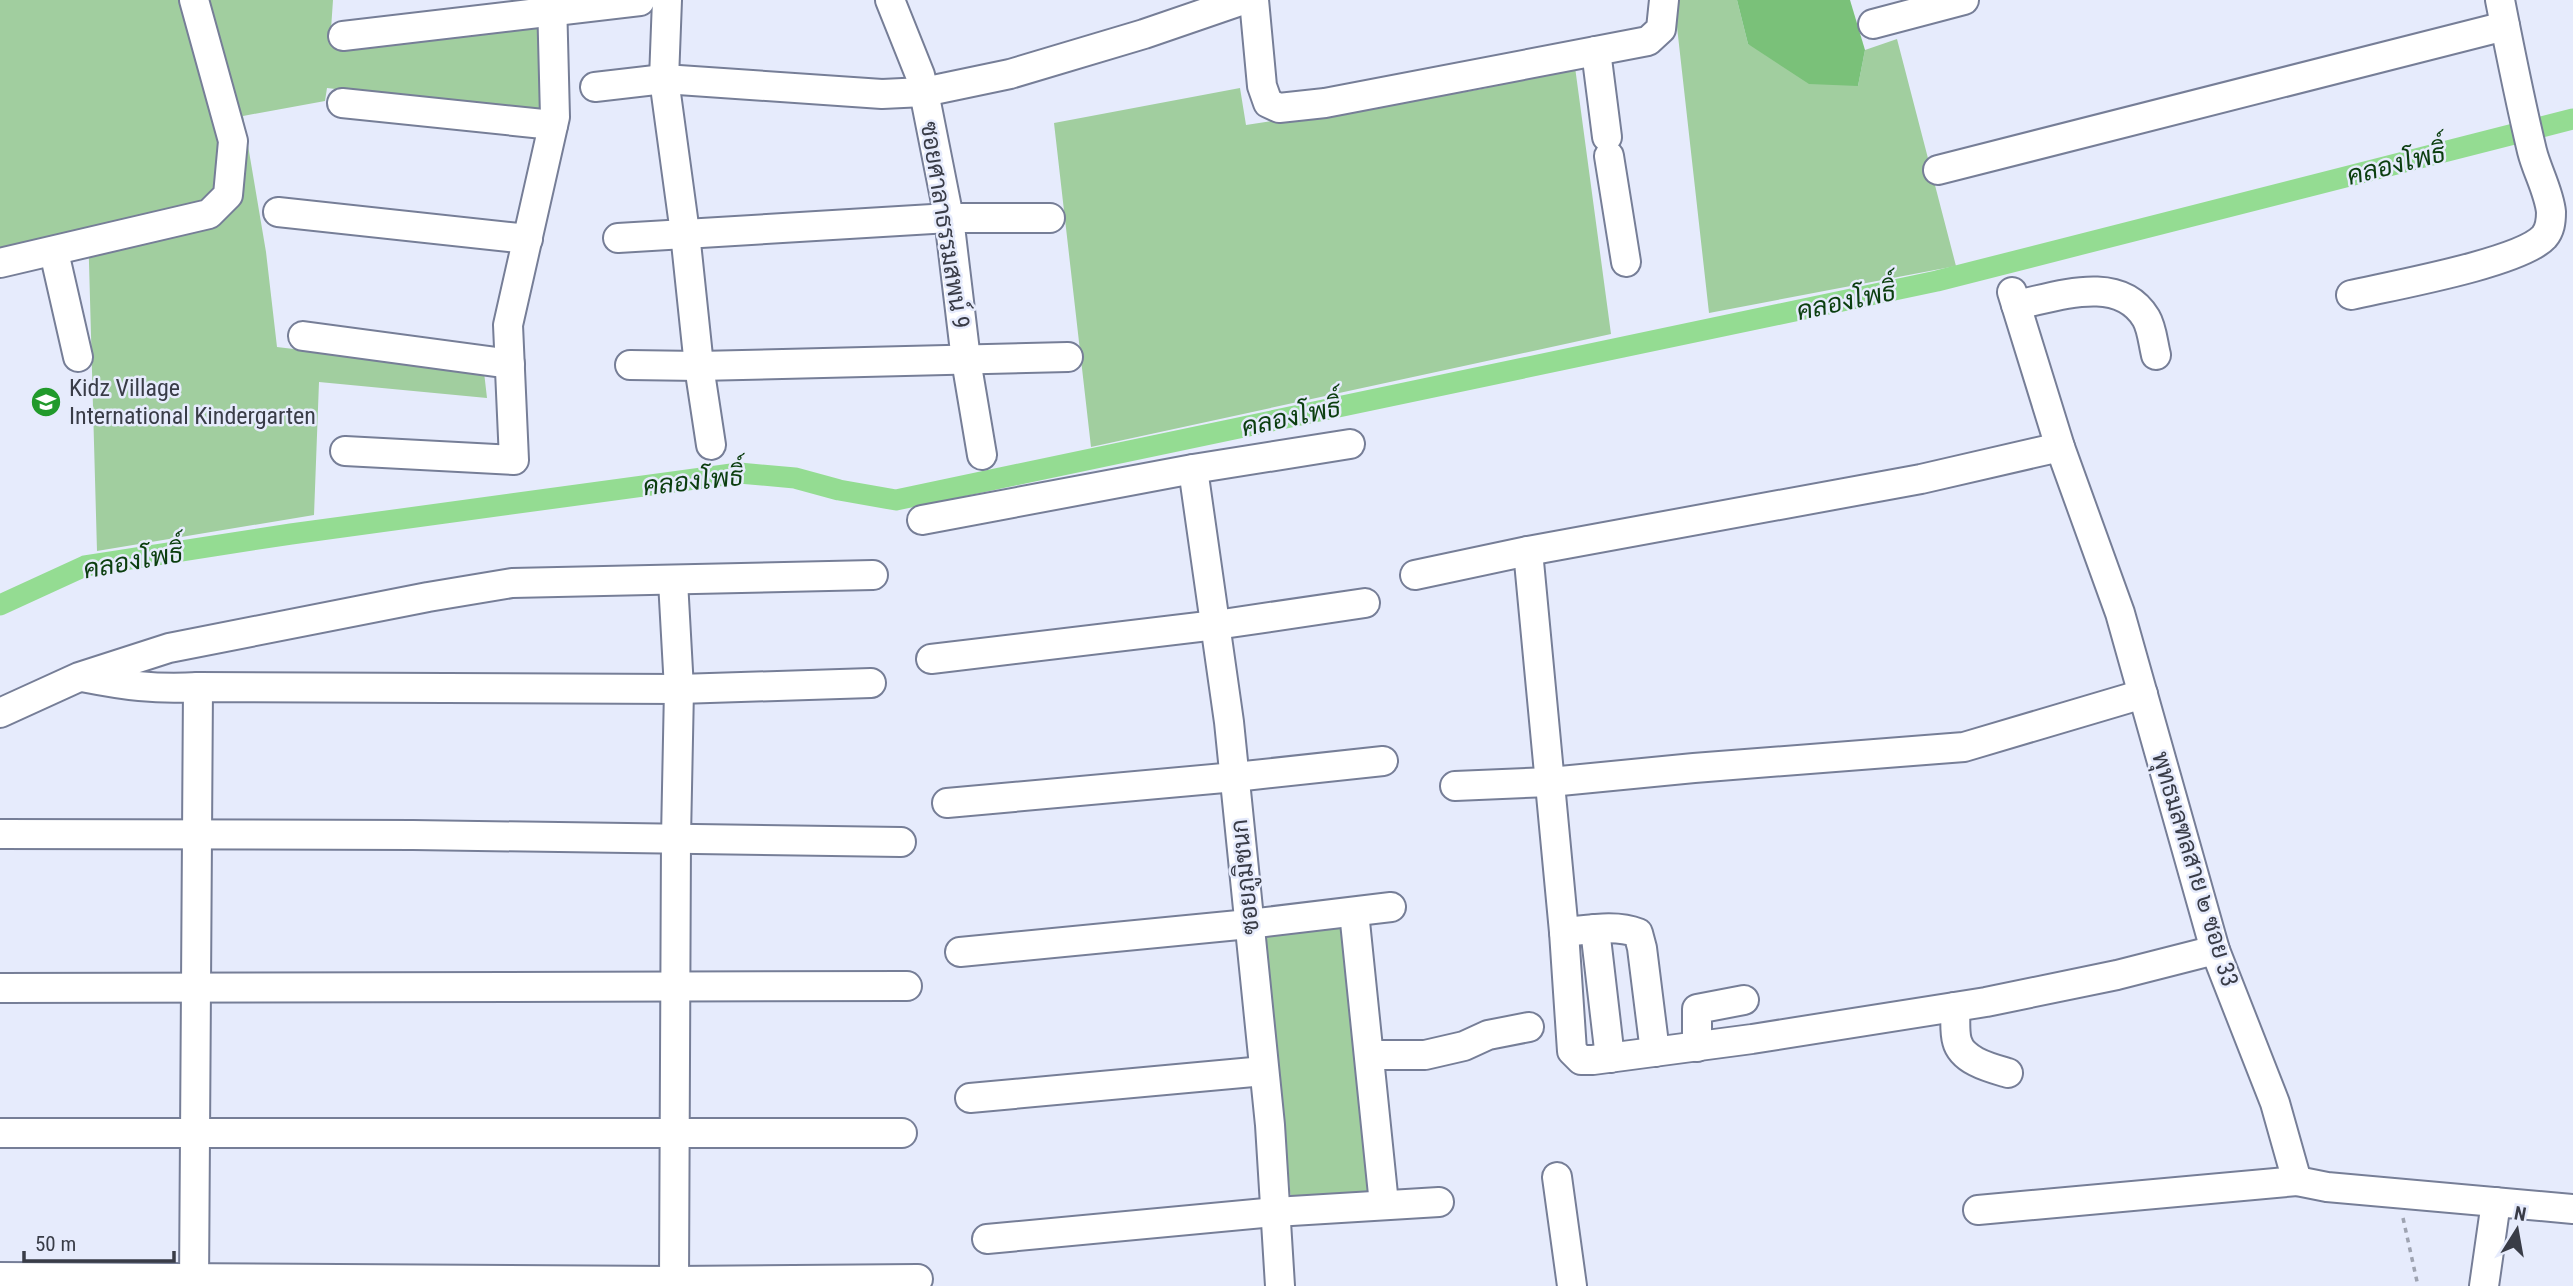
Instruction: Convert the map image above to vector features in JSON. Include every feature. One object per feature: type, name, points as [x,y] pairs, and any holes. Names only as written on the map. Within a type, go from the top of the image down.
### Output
[{"type":"street","points":[[0,263],[209,214],[228,195],[233,141],[194,0]]},
{"type":"street","points":[[667,0],[664,79],[711,445]]},
{"type":"street","name":"ซอยศาลาธรรมสพน์ 9","points":[[890,0],[920,75],[924,92],[949,218],[966,360],[982,455]]},
{"type":"street","points":[[595,87],[664,79],[883,94],[924,92],[1010,74],[1144,34],[1243,0]]},
{"type":"street","points":[[1254,0],[1262,86],[1268,103],[1279,108],[1325,103],[1648,41],[1661,29],[1664,0]]},
{"type":"street","points":[[1873,24],[1964,0]]},
{"type":"street","points":[[343,36],[552,6],[639,1]]},
{"type":"street","points":[[345,451],[514,460],[508,325],[553,125],[552,6]]},
{"type":"street","points":[[1938,170],[2503,13],[2533,156],[2551,210],[2550,228],[2543,239],[2512,255],[2351,296]]},
{"type":"street","points":[[1596,51],[1626,262]]},
{"type":"street","points":[[342,103],[553,125]]},
{"type":"street","points":[[278,212],[528,239]]},
{"type":"street","points":[[618,238],[949,218],[1050,218]]},
{"type":"street","points":[[54,252],[78,358]]},
{"type":"street","name":"พุทธมลฑลสาย ๒ ซอย 33","points":[[2156,355],[2147,320],[2126,300],[2110,292],[2091,291],[2014,298],[2060,447],[2120,613],[2215,950],[2275,1103],[2298,1181]]},
{"type":"street","points":[[303,335],[510,364]]},
{"type":"street","points":[[630,365],[699,366],[1068,357]]},
{"type":"street","points":[[922,520],[1193,469],[1350,444]]},
{"type":"street","points":[[1415,575],[1528,551],[1921,479],[2060,447]]},
{"type":"street","name":"ซอยภูมิชนก","points":[[1193,469],[1216,625],[1234,777],[1264,1071],[1280,1286]]},
{"type":"street","points":[[1528,551],[1564,932],[1572,1051],[1581,1060],[1655,1052],[1955,1007],[2117,975],[2215,950]]},
{"type":"street","points":[[0,713],[79,677],[169,648],[512,583],[873,575]]},
{"type":"street","points":[[673,580],[679,689],[674,1281]]},
{"type":"street","points":[[931,659],[1216,625],[1365,603]]},
{"type":"street","points":[[79,677],[162,689],[679,689],[871,683]]},
{"type":"street","points":[[195,1282],[198,687]]},
{"type":"street","points":[[1455,786],[1550,782],[1964,747],[2143,694]]},
{"type":"street","points":[[947,803],[1383,761]]},
{"type":"street","points":[[0,834],[901,842]]},
{"type":"street","points":[[960,952],[1391,908]]},
{"type":"street","points":[[1354,912],[1384,1204]]},
{"type":"street","points":[[1595,929],[1610,1058]]},
{"type":"street","points":[[1564,932],[1629,929],[1637,933],[1642,948],[1655,1052]]},
{"type":"street","points":[[0,988],[907,986]]},
{"type":"street","points":[[1697,1046],[1697,1009],[1744,1000]]},
{"type":"street","points":[[1955,1007],[1957,1043],[1966,1055],[1987,1067],[2008,1073]]},
{"type":"street","points":[[1369,1055],[1425,1055],[1464,1046],[1488,1035],[1529,1027]]},
{"type":"street","points":[[970,1098],[1264,1071]]},
{"type":"street","points":[[0,1133],[902,1133]]},
{"type":"street","points":[[1557,1177],[1572,1286]]},
{"type":"street","points":[[1978,1210],[2298,1181],[2328,1187],[2573,1209]]},
{"type":"street","points":[[988,1239],[1275,1212],[1439,1202]]},
{"type":"street","points":[[2484,1286],[2496,1202]]},
{"type":"street","points":[[0,1277],[195,1282],[918,1279]]},
{"type":"path","points":[[2395,1192],[2409,1235],[2418,1286]]},
{"type":"green space","points":[[0,0],[333,0],[330,44],[541,24],[542,110],[532,112],[327,88],[325,101],[243,116],[266,252],[277,347],[484,372],[487,398],[319,382],[314,515],[97,551],[88,227],[0,251]]},
{"type":"green space","points":[[1674,0],[1737,0],[1748,44],[1858,86],[1865,50],[1897,39],[1956,266],[1709,313]]},
{"type":"green space","points":[[1737,0],[1850,0],[1865,50],[1858,86],[1809,84],[1748,44]]},
{"type":"green space","points":[[1575,67],[1611,334],[1091,447],[1054,123],[1240,88],[1246,125],[1465,92],[1526,75]]},
{"type":"green space","points":[[1346,923],[1375,1193],[1291,1201],[1265,932]]},
{"type":"waterway","name":"คลองโพธิ์","points":[[0,605],[85,566],[291,534],[739,473],[795,478],[839,490],[896,500],[1937,281],[2573,119]]},
{"type":"place","name":"Kidz Village International Kindergarten","points":[[46,402]]}]
